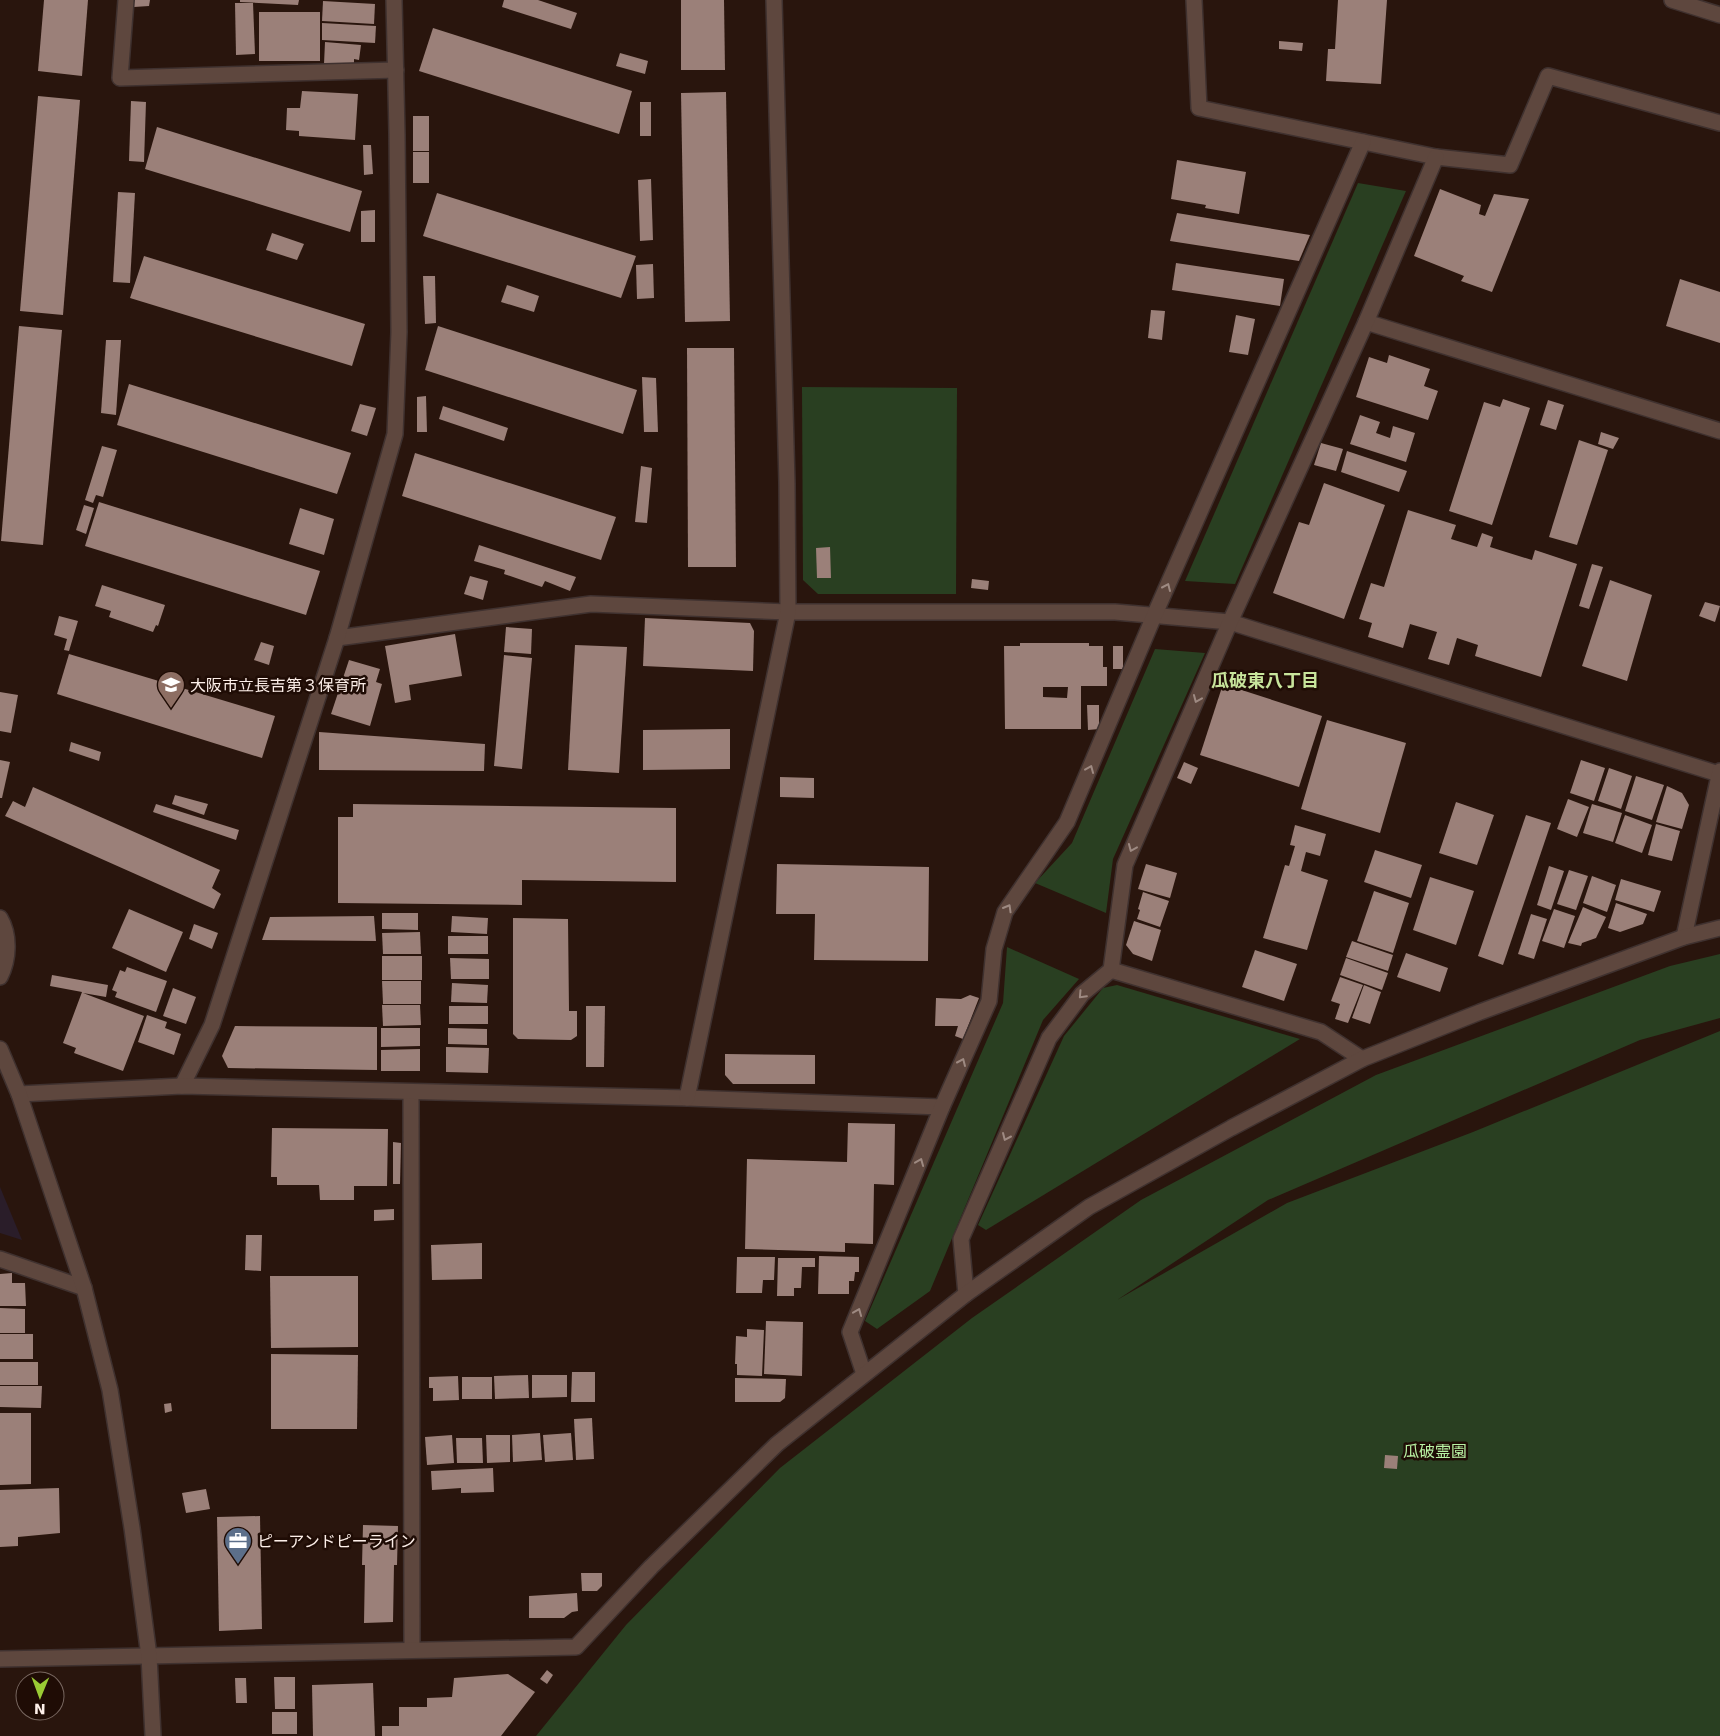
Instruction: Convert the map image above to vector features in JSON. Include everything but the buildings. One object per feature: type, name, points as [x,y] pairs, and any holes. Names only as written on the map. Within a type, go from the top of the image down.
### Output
[{"type":"street","points":[[126,0],[120,78],[396,70]]},
{"type":"street","points":[[182,1086],[212,1025],[337,638],[396,434],[399,332],[394,0]]},
{"type":"street","points":[[687,1098],[788,612],[787,483],[774,0]]},
{"type":"street","points":[[1194,0],[1199,108],[1436,158],[1510,166],[1548,76],[1720,123]]},
{"type":"street","points":[[1672,0],[1720,15]]},
{"type":"street","points":[[864,1374],[850,1332],[942,1107],[989,1001],[994,949],[1005,912],[1067,822],[1154,616],[1363,142]]},
{"type":"street","points":[[966,1294],[961,1239],[1049,1038],[1082,994],[1111,970],[1125,865],[1230,622],[1366,322],[1436,158]]},
{"type":"street","points":[[1366,322],[1720,431]]},
{"type":"street","points":[[337,638],[591,604],[788,612],[1115,612],[1230,622],[1720,773],[1684,937]]},
{"type":"street","points":[[0,918],[8,935],[8,941],[0,977]]},
{"type":"street","points":[[0,1659],[576,1647],[651,1567],[777,1444],[966,1294],[1089,1208],[1231,1128],[1362,1058],[1480,1012],[1684,937],[1720,928]]},
{"type":"street","points":[[1111,970],[1321,1032],[1362,1058]]},
{"type":"street","points":[[0,1049],[19,1094],[84,1288],[110,1390],[132,1528],[148,1656],[153,1736]]},
{"type":"street","points":[[19,1094],[182,1086],[687,1098],[942,1107]]},
{"type":"street","points":[[411,1092],[412,1650]]},
{"type":"street","points":[[0,1259],[84,1288]]},
{"type":"shaded area","points":[[0,1187],[22,1240],[0,1233]]},
{"type":"green space","points":[[1358,183],[1406,191],[1235,584],[1185,581]]},
{"type":"green space","points":[[802,387],[957,388],[956,594],[818,594],[803,580]]},
{"type":"green space","points":[[1155,649],[1205,653],[1113,859],[1106,913],[1035,883],[1072,843]]},
{"type":"green space","points":[[1007,947],[1079,979],[1043,1020],[930,1291],[877,1329],[865,1321],[1003,1003]]},
{"type":"green space","name":"瓜破霊園","points":[[1720,954],[1720,1018],[1640,1040],[1268,1200],[1117,1300],[1287,1203],[1473,1132],[1720,1031],[1720,1736],[536,1736],[626,1625],[780,1468],[972,1318],[1141,1200],[1376,1075],[1670,966]]},
{"type":"green space","points":[[1117,985],[1300,1039],[986,1230],[978,1225],[1064,1036],[1103,988]]},
{"type":"place","name":"大阪市立長吉第３保育所","points":[[171,709]]},
{"type":"place","name":"ピーアンドピーライン","points":[[238,1565]]},
{"type":"district","name":"瓜破東八丁目","points":[[1265,681]]}]
